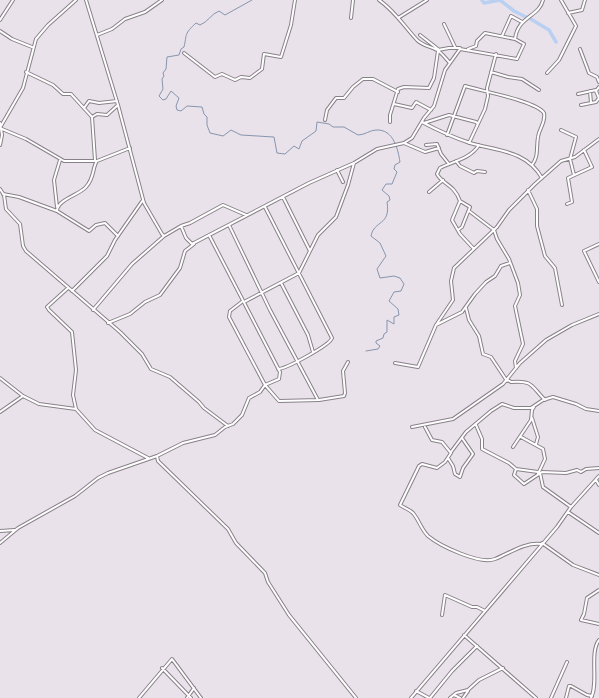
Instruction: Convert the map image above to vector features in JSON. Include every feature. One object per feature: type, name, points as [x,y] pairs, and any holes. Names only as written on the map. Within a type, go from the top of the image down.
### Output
[{"type":"street","points":[[0,20],[13,0]]},
{"type":"street","points":[[0,145],[1,126],[17,95],[23,88],[26,72],[37,37],[76,0]]},
{"type":"street","points":[[86,0],[98,35],[117,101],[143,199],[150,215],[164,236]]},
{"type":"street","points":[[98,35],[112,29],[125,19],[145,12],[156,2],[162,0]]},
{"type":"street","points":[[184,53],[215,77],[222,74],[237,81],[241,77],[250,78],[262,69],[264,54],[281,57],[291,25],[295,0]]},
{"type":"street","points":[[351,18],[353,0]]},
{"type":"street","points":[[379,0],[394,12],[417,40],[424,45],[438,50],[455,47],[467,50],[496,54],[517,59],[524,44],[515,39],[484,33],[477,41],[476,46],[467,50]]},
{"type":"street","points":[[398,18],[427,0]]},
{"type":"street","points":[[515,39],[519,26],[540,8],[543,0]]},
{"type":"street","points":[[548,73],[560,60],[576,24],[561,0]]},
{"type":"street","points":[[568,13],[582,10],[585,0]]},
{"type":"street","points":[[502,36],[510,16],[522,22]]},
{"type":"street","points":[[444,24],[455,47]]},
{"type":"street","points":[[0,31],[12,39],[33,47]]},
{"type":"street","points":[[420,35],[438,50],[450,63]]},
{"type":"street","points":[[108,323],[130,314],[145,302],[160,296],[180,268],[185,251],[195,243],[229,224],[336,170],[354,163],[378,149],[404,143],[412,138],[436,102],[445,70],[460,48]]},
{"type":"street","points":[[580,49],[589,73],[597,77],[599,82]]},
{"type":"street","points":[[390,122],[390,115],[398,89],[404,87],[429,88],[434,78],[438,50]]},
{"type":"street","points":[[469,142],[485,109],[486,92],[496,54]]},
{"type":"street","points":[[26,72],[53,85],[63,94],[71,94],[92,117],[96,162],[92,179],[86,186],[57,207]]},
{"type":"street","points":[[491,72],[522,79],[539,90]]},
{"type":"street","points":[[325,120],[327,110],[336,98],[344,98],[352,87],[363,79],[373,79],[398,92]]},
{"type":"street","points":[[447,135],[464,86],[510,98],[539,108],[544,113],[544,122],[538,136],[537,159],[532,165]]},
{"type":"street","points":[[578,94],[596,90],[599,87]]},
{"type":"street","points":[[581,105],[596,102],[599,98],[596,90]]},
{"type":"street","points":[[590,91],[591,103]]},
{"type":"street","points":[[84,108],[89,101],[99,103],[117,101]]},
{"type":"street","points":[[394,104],[412,108],[416,102],[431,110]]},
{"type":"street","points":[[92,117],[97,114],[106,116],[118,105]]},
{"type":"street","points":[[423,122],[449,115],[476,122],[478,126]]},
{"type":"street","points":[[423,122],[447,135],[514,154],[527,160],[543,177]]},
{"type":"street","points":[[1,126],[26,139],[60,160],[70,162],[96,162],[130,148]]},
{"type":"street","points":[[561,130],[576,137],[570,159],[574,175]]},
{"type":"street","points":[[395,363],[418,367],[436,325],[454,299],[451,281],[453,270],[494,230],[509,210],[528,190],[562,161],[570,159],[599,139]]},
{"type":"street","points":[[404,143],[425,152],[439,148]]},
{"type":"street","points":[[426,144],[436,143],[441,154],[449,164]]},
{"type":"street","points":[[458,230],[462,227],[470,206],[460,201],[453,187],[443,180],[438,174],[439,169],[472,154],[479,145]]},
{"type":"street","points":[[567,204],[572,202],[568,178],[592,167],[584,150]]},
{"type":"street","points":[[57,211],[54,180],[60,160]]},
{"type":"street","points":[[456,161],[460,166],[474,173],[477,171],[486,172]]},
{"type":"street","points":[[348,362],[343,371],[345,396],[319,400],[281,402],[265,385],[229,315],[231,309],[244,301],[299,273],[318,235],[336,217],[348,186],[354,163]]},
{"type":"street","points":[[336,170],[343,182]]},
{"type":"street","points":[[429,192],[443,180]]},
{"type":"street","points":[[0,189],[3,194],[6,209],[20,224],[23,246],[26,251],[142,354],[151,369],[170,377],[204,408],[228,426]]},
{"type":"street","points":[[528,190],[537,209],[539,233],[545,256],[555,268],[562,305]]},
{"type":"street","points":[[3,194],[19,197],[57,211],[90,231],[96,225],[106,223],[118,236]]},
{"type":"street","points":[[283,197],[310,251]]},
{"type":"street","points":[[72,291],[107,256],[118,236],[143,199]]},
{"type":"street","points":[[460,201],[452,220],[458,230],[474,249]]},
{"type":"street","points":[[93,310],[132,264],[164,236],[223,205],[246,216]]},
{"type":"street","points":[[265,207],[332,338],[330,343],[298,361],[278,369]]},
{"type":"street","points":[[469,211],[494,230],[497,239],[510,263],[520,294],[515,306],[523,344],[515,361],[516,368]]},
{"type":"street","points":[[229,224],[262,293],[319,400]]},
{"type":"street","points":[[181,226],[189,242],[195,243]]},
{"type":"street","points":[[0,543],[15,530],[75,496],[98,478],[113,471],[157,456],[183,443],[211,437],[233,424],[242,415],[248,400],[260,392],[265,385],[279,379],[281,374],[209,235]]},
{"type":"street","points":[[599,244],[584,251],[599,282]]},
{"type":"street","points":[[436,325],[458,315],[486,282],[495,276],[501,266],[510,263]]},
{"type":"street","points":[[281,283],[308,335],[313,352]]},
{"type":"street","points":[[69,288],[47,307],[72,332],[72,344],[76,370],[73,395],[76,410],[95,430],[150,458],[157,460],[228,529],[236,543],[262,569],[289,615],[356,698]]},
{"type":"street","points":[[466,307],[466,312],[479,337],[483,354],[491,357],[508,380],[512,382],[522,380],[533,385],[545,400]]},
{"type":"street","points":[[412,427],[453,419],[472,408],[508,380],[516,368],[546,340],[572,325],[599,314]]},
{"type":"street","points":[[0,378],[24,396],[44,405],[76,410]]},
{"type":"street","points":[[1,410],[24,396]]},
{"type":"street","points":[[599,411],[582,408],[576,404],[556,398],[545,400],[535,406],[514,408],[502,404],[491,411],[462,438],[443,464],[437,468],[422,464],[419,466],[400,505],[412,512],[428,536],[444,548],[478,560],[495,560],[532,543],[542,544],[573,565],[599,575]]},
{"type":"street","points":[[535,406],[532,410],[532,417],[538,437],[536,444]]},
{"type":"street","points":[[513,447],[521,437],[532,417]]},
{"type":"street","points":[[476,426],[482,439],[482,449],[509,463],[516,469],[566,473],[576,470],[580,472],[586,469],[599,468]]},
{"type":"street","points":[[425,427],[432,440],[442,442],[451,453]]},
{"type":"street","points":[[516,469],[514,474],[525,484],[537,476],[540,472],[545,457],[543,449],[521,437]]},
{"type":"street","points":[[448,458],[453,466],[455,474],[460,477],[473,454],[462,438]]},
{"type":"street","points":[[540,472],[544,487],[571,507]]},
{"type":"street","points":[[411,698],[542,544],[571,507],[599,476]]},
{"type":"street","points":[[596,480],[599,485]]},
{"type":"street","points":[[568,512],[599,533]]},
{"type":"street","points":[[0,531],[15,530]]},
{"type":"street","points":[[599,590],[587,598],[581,620],[599,624]]},
{"type":"street","points":[[442,615],[445,595],[472,607],[485,610]]},
{"type":"street","points":[[464,635],[504,668],[536,698]]},
{"type":"street","points":[[566,698],[569,686],[572,686],[592,697],[596,663],[595,649],[599,640]]},
{"type":"street","points":[[416,691],[429,698],[452,671],[477,646]]},
{"type":"street","points":[[139,698],[169,659],[173,659],[200,698]]},
{"type":"street","points":[[551,698],[567,662]]},
{"type":"street","points":[[162,668],[189,697],[194,688]]},
{"type":"street","points":[[463,698],[468,690],[479,680],[504,668]]},
{"type":"street","points":[[450,698],[456,693],[468,690]]},
{"type":"street","points":[[454,695],[460,698]]},
{"type":"waterway","points":[[252,0],[225,15],[219,11],[203,24],[200,25],[196,23],[189,30],[184,47],[181,49],[179,55],[167,57],[166,69],[163,73],[164,76],[162,79],[163,89],[159,96],[163,100],[166,99],[171,91],[179,98],[176,106],[177,110],[181,111],[187,106],[202,107],[204,114],[207,117],[207,125],[210,133],[223,136],[231,130],[241,135],[274,137],[277,153],[285,154],[294,146],[299,149],[302,141],[316,131],[317,122],[329,124],[333,127],[344,127],[358,135],[376,130],[387,133],[391,137],[396,146],[400,162],[395,165],[394,169],[397,172],[392,184],[386,184],[382,190],[389,196],[390,200],[387,202],[387,215],[375,227],[371,236],[380,243],[386,256],[377,269],[380,278],[394,276],[400,278],[404,284],[401,291],[394,292],[389,301],[398,309],[399,315],[394,317],[394,324],[387,320],[387,332],[384,334],[383,338],[376,341],[376,343],[380,346],[378,349],[366,351]]},
{"type":"waterway","points":[[482,0],[484,3],[500,0],[514,11],[526,17]]},
{"type":"waterway","points":[[529,18],[549,30],[556,42]]}]
